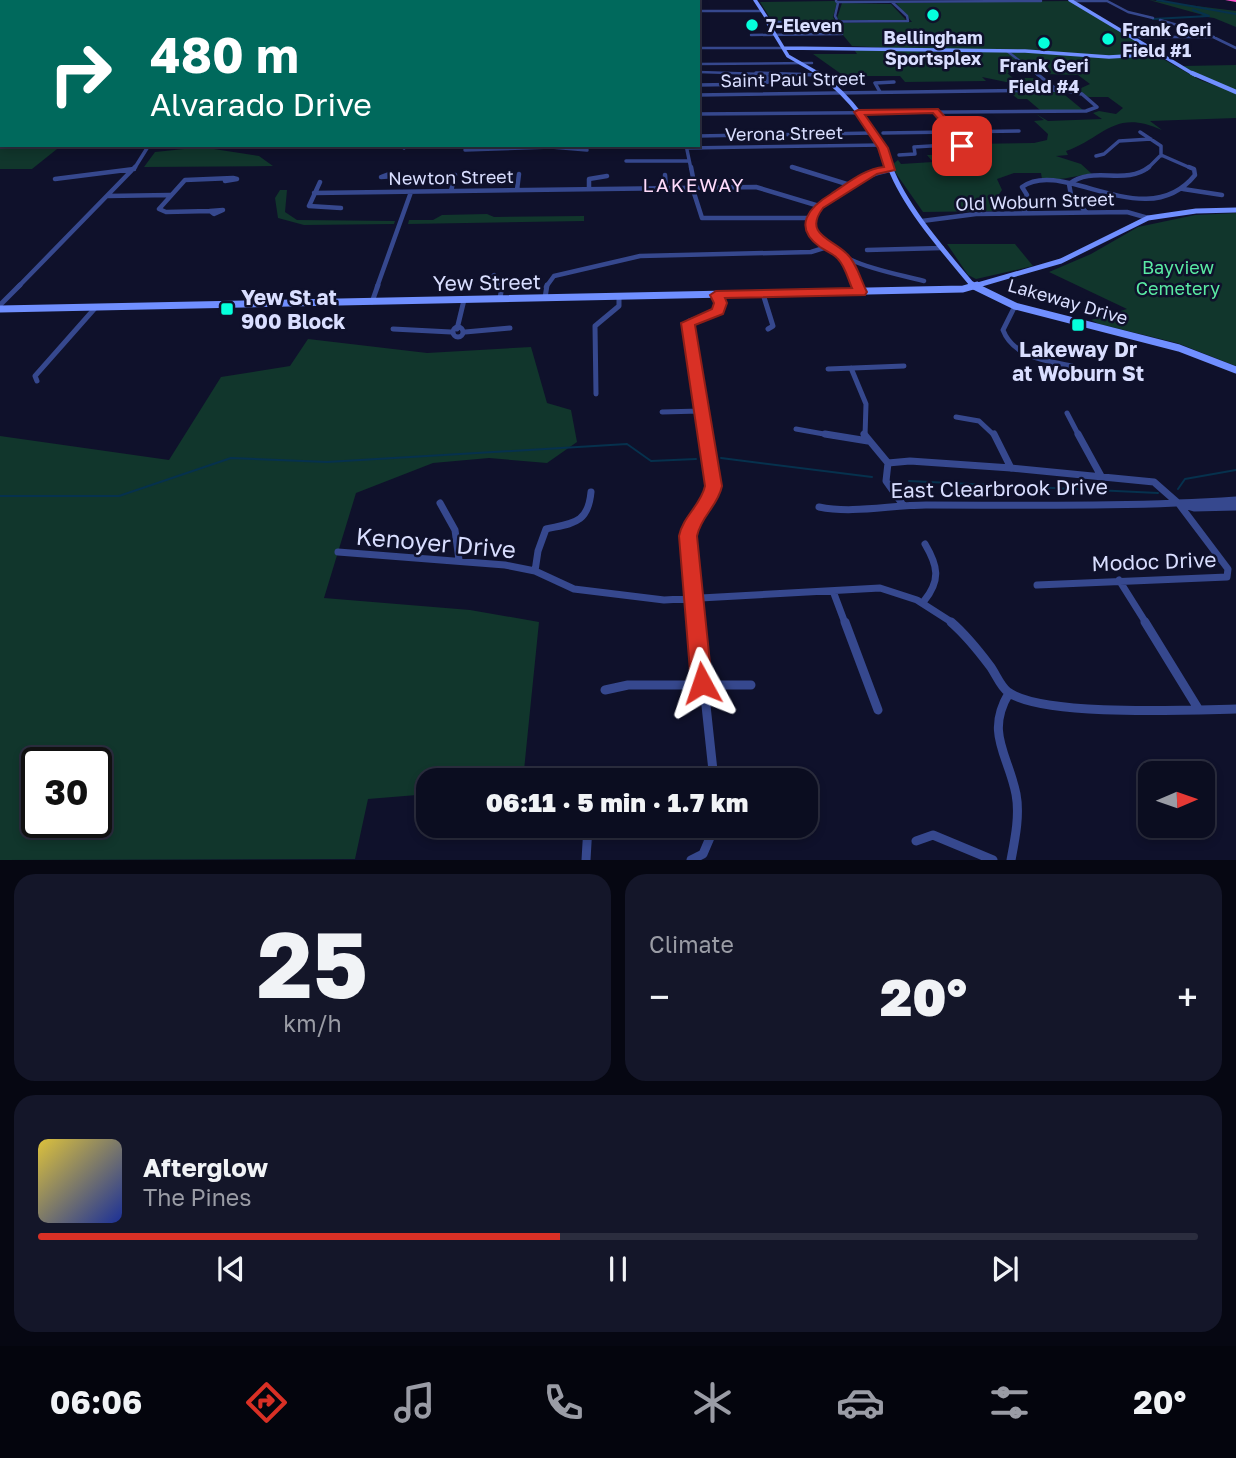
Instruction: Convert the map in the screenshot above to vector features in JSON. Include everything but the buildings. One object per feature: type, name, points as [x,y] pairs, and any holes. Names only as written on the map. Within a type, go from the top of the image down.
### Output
[{"type":"highway","points":[[1227,0],[1236,1]]},
{"type":"street","points":[[459,0],[501,0]]},
{"type":"street","name":"Lakeway Drive","points":[[755,0],[788,57],[821,75],[858,112],[882,145],[890,170],[922,221],[974,287],[1015,306],[1179,348],[1236,370]]},
{"type":"street","points":[[1071,0],[1108,2],[1128,12],[1153,18]]},
{"type":"street","points":[[1071,0],[1207,81],[1236,92]]},
{"type":"street","points":[[838,22],[835,16],[836,1],[1041,1]]},
{"type":"street","points":[[768,23],[908,21],[907,16],[892,2]]},
{"type":"street","points":[[700,11],[761,11]]},
{"type":"street","points":[[1160,20],[1214,37],[1236,48]]},
{"type":"street","points":[[751,35],[842,34]]},
{"type":"street","points":[[1132,37],[1214,37]]},
{"type":"street","points":[[700,48],[860,47],[1109,57],[1160,54]]},
{"type":"street","points":[[700,114],[1086,111],[1097,108],[1079,93],[1057,90],[1007,51]]},
{"type":"street","points":[[700,64],[812,63]]},
{"type":"street","points":[[700,72],[754,71],[768,76],[821,75]]},
{"type":"street","points":[[700,85],[761,84],[768,82],[768,76]]},
{"type":"street","points":[[880,92],[875,83],[894,82]]},
{"type":"street","name":"Saint Paul Street","points":[[700,94],[1057,90]]},
{"type":"street","points":[[899,155],[915,154],[912,149],[916,147],[964,145],[935,111]]},
{"type":"street","points":[[883,133],[1019,131]]},
{"type":"street","points":[[1140,132],[1161,146],[1161,155]]},
{"type":"street","points":[[700,136],[873,133]]},
{"type":"street","points":[[1096,156],[1104,154],[1119,141],[1151,139]]},
{"type":"street","name":"Verona Street","points":[[700,147],[882,145]]},
{"type":"street","points":[[0,307],[134,169],[148,147]]},
{"type":"street","points":[[465,150],[531,147]]},
{"type":"street","points":[[555,147],[562,150],[587,150]]},
{"type":"street","points":[[686,147],[702,218],[811,218]]},
{"type":"street","points":[[1069,184],[1086,176],[1138,174],[1161,155]]},
{"type":"street","points":[[1161,155],[1185,162],[1194,169],[1195,176],[1183,189]]},
{"type":"street","points":[[626,161],[689,161]]},
{"type":"street","points":[[792,167],[850,185]]},
{"type":"street","points":[[55,179],[81,178],[114,170],[134,169]]},
{"type":"street","points":[[890,170],[874,171],[819,206],[811,218],[815,236],[843,256],[924,281]]},
{"type":"street","points":[[517,190],[519,174]]},
{"type":"street","points":[[451,191],[455,175]]},
{"type":"street","points":[[665,175],[666,188]]},
{"type":"street","points":[[589,189],[589,179],[607,176]]},
{"type":"street","points":[[210,211],[159,210],[185,180],[227,179]]},
{"type":"street","points":[[380,192],[386,179]]},
{"type":"street","points":[[1026,213],[1022,207],[1027,197],[1022,187],[1025,183],[1041,180],[1121,196],[1159,195],[1183,189],[1222,195]]},
{"type":"street","points":[[320,182],[308,203],[312,208],[341,208]]},
{"type":"street","points":[[1069,184],[1071,195],[1086,212]]},
{"type":"street","name":"Newton Street","points":[[314,193],[666,188],[695,190],[761,187],[819,206]]},
{"type":"street","points":[[372,302],[411,192]]},
{"type":"street","points":[[107,196],[170,195]]},
{"type":"street","points":[[974,287],[1061,261],[1148,218],[1196,211],[1236,210]]},
{"type":"street","name":"Old Woburn Street","points":[[922,221],[970,214],[1086,212],[1129,212],[1148,218]]},
{"type":"street","points":[[545,298],[548,281],[564,272],[640,256],[811,252],[827,247]]},
{"type":"street","points":[[867,250],[942,248]]},
{"type":"street","points":[[843,256],[860,292]]},
{"type":"street","points":[[494,275],[502,285],[500,299]]},
{"type":"street","name":"Yew Street","points":[[0,307],[716,295],[974,287]]},
{"type":"street","points":[[763,294],[773,326],[768,329]]},
{"type":"street","points":[[713,768],[688,530],[694,517],[711,498],[714,486],[687,325],[689,321],[719,311],[720,303],[716,295]]},
{"type":"street","points":[[596,394],[595,326],[619,306],[618,297]]},
{"type":"street","points":[[457,329],[464,300]]},
{"type":"street","points":[[1015,306],[1003,330],[1008,342],[1024,352],[1072,366]]},
{"type":"street","points":[[37,381],[35,376],[96,307]]},
{"type":"street","points":[[451,332],[455,336],[465,332],[510,328]]},
{"type":"street","points":[[393,329],[451,332],[457,329],[465,332]]},
{"type":"street","points":[[828,369],[905,366]]},
{"type":"street","points":[[851,368],[866,404],[864,433],[868,442],[888,463]]},
{"type":"street","points":[[662,412],[700,411]]},
{"type":"street","points":[[1067,413],[1101,476]]},
{"type":"street","points":[[956,417],[974,418],[988,425],[1010,468]]},
{"type":"street","points":[[796,429],[868,442]]},
{"type":"street","points":[[888,463],[910,461],[1010,468],[1154,482],[1179,504],[1195,508],[1236,507]]},
{"type":"street","points":[[888,463],[884,477],[887,486],[903,505]]},
{"type":"street","points":[[536,571],[538,551],[546,529],[582,519],[589,511],[591,492]]},
{"type":"street","points":[[1179,504],[1236,499]]},
{"type":"street","points":[[440,503],[457,530],[459,560]]},
{"type":"street","name":"East Clearbrook Drive","points":[[819,508],[833,510],[903,505],[1179,504]]},
{"type":"street","name":"Modoc Drive","points":[[1037,585],[1227,577],[1228,569],[1179,504]]},
{"type":"street","points":[[924,601],[935,589],[938,580],[935,560],[925,544]]},
{"type":"street","name":"Kenoyer Drive","points":[[338,552],[459,560],[536,571],[574,589],[635,598],[880,588],[924,601],[950,621],[998,675],[1009,693]]},
{"type":"street","points":[[1119,580],[1199,710]]},
{"type":"street","points":[[833,591],[878,710]]},
{"type":"street","points":[[605,690],[628,685],[751,685]]},
{"type":"street","points":[[1011,859],[1017,808],[1016,792],[997,733],[999,706],[1009,693],[1051,706],[1236,709]]},
{"type":"street","points":[[916,841],[933,835],[993,859]]},
{"type":"street","points":[[586,859],[587,838]]},
{"type":"street","points":[[691,859],[706,857],[712,838]]},
{"type":"green space","points":[[1149,0],[1236,11],[1236,27],[1214,18]]},
{"type":"green space","points":[[1070,1],[1155,53],[1109,56],[1029,50],[947,51],[852,46],[833,23],[912,22],[896,3]]},
{"type":"green space","points":[[760,2],[837,3],[833,17],[835,20],[772,21]]},
{"type":"green space","points":[[842,3],[891,4],[906,20],[839,20],[837,18]]},
{"type":"green space","points":[[853,48],[950,53],[1017,51],[1084,56],[1156,55],[1200,80],[1236,93],[1236,118],[1150,121],[1162,130],[1132,122],[1110,127],[1066,151],[1068,155],[1056,156],[1081,164],[1092,174],[1042,179],[1041,173],[1014,173],[997,179],[1002,190],[990,207],[994,211],[923,212],[895,172],[893,164],[898,160],[901,164],[933,162],[927,155],[978,154],[986,148],[969,144],[1034,143],[1047,140],[1048,134],[1034,121],[1044,120],[1036,114],[1048,121],[1102,119],[1093,113],[1099,111],[1116,114],[1123,108],[1108,97],[1089,97],[1060,89],[1079,89],[1090,84],[1078,75],[1007,73],[1013,78],[1035,78],[1043,85],[1021,85],[982,77],[986,81],[905,82],[900,76],[844,76],[813,54],[857,54]]},
{"type":"green space","points":[[1236,65],[1236,90],[1207,80],[1183,66]]},
{"type":"green space","points":[[1060,91],[1083,110],[1040,110],[1027,99],[1018,99],[1009,92]]},
{"type":"green space","points":[[0,147],[60,147],[32,169],[0,169]]},
{"type":"green space","points":[[201,147],[259,156],[273,166],[144,167],[155,152]]},
{"type":"green space","points":[[280,190],[287,190],[285,212],[297,220],[395,221],[394,224],[304,225],[278,218],[275,198]]},
{"type":"green space","name":"Bayview Cemetery","points":[[1236,213],[1236,366],[1177,343],[1091,320],[1127,309],[1049,272],[1091,254],[1138,227],[1195,215]]},
{"type":"green space","points":[[487,214],[494,217],[584,216],[584,221],[408,224],[409,220],[433,220],[442,215]]},
{"type":"green space","points":[[947,244],[1015,244],[1033,266],[976,279],[968,275]]},
{"type":"green space","points":[[308,339],[427,353],[531,347],[547,403],[571,410],[577,442],[547,463],[489,458],[433,463],[356,493],[324,598],[470,610],[539,622],[524,768],[416,768],[416,795],[368,799],[355,859],[0,860],[0,436],[169,460],[221,377],[290,366]]},
{"type":"waterway","points":[[1157,0],[1236,14]]},
{"type":"waterway","points":[[1153,19],[1209,16],[1193,10]]},
{"type":"waterway","points":[[0,496],[119,496],[231,458],[327,462],[627,444],[651,461],[696,459]]},
{"type":"waterway","points":[[721,458],[872,477]]},
{"type":"waterway","points":[[1178,489],[1185,479],[1236,470]]},
{"type":"waterway","points":[[909,481],[1158,493]]},
{"type":"place","name":"Bellingham Sportsplex","points":[[933,15]]},
{"type":"place","name":"7-Eleven","points":[[752,25]]},
{"type":"place","name":"Frank Geri Field #1","points":[[1108,39]]},
{"type":"place","name":"Frank Geri Field #4","points":[[1044,43]]},
{"type":"place","name":"Yew St at 900 Block","points":[[227,309]]},
{"type":"place","name":"Lakeway Dr at Woburn St","points":[[1078,325]]},
{"type":"district","name":"LAKEWAY","points":[[694,184]]},
{"type":"route","points":[[702,683],[688,530],[694,517],[711,498],[714,486],[687,325],[689,321],[719,311],[721,308],[716,295],[860,292],[843,256],[822,243],[815,236],[810,223],[819,206],[850,185],[874,171],[890,170],[883,148],[858,112],[935,111],[964,143],[962,146]]}]
